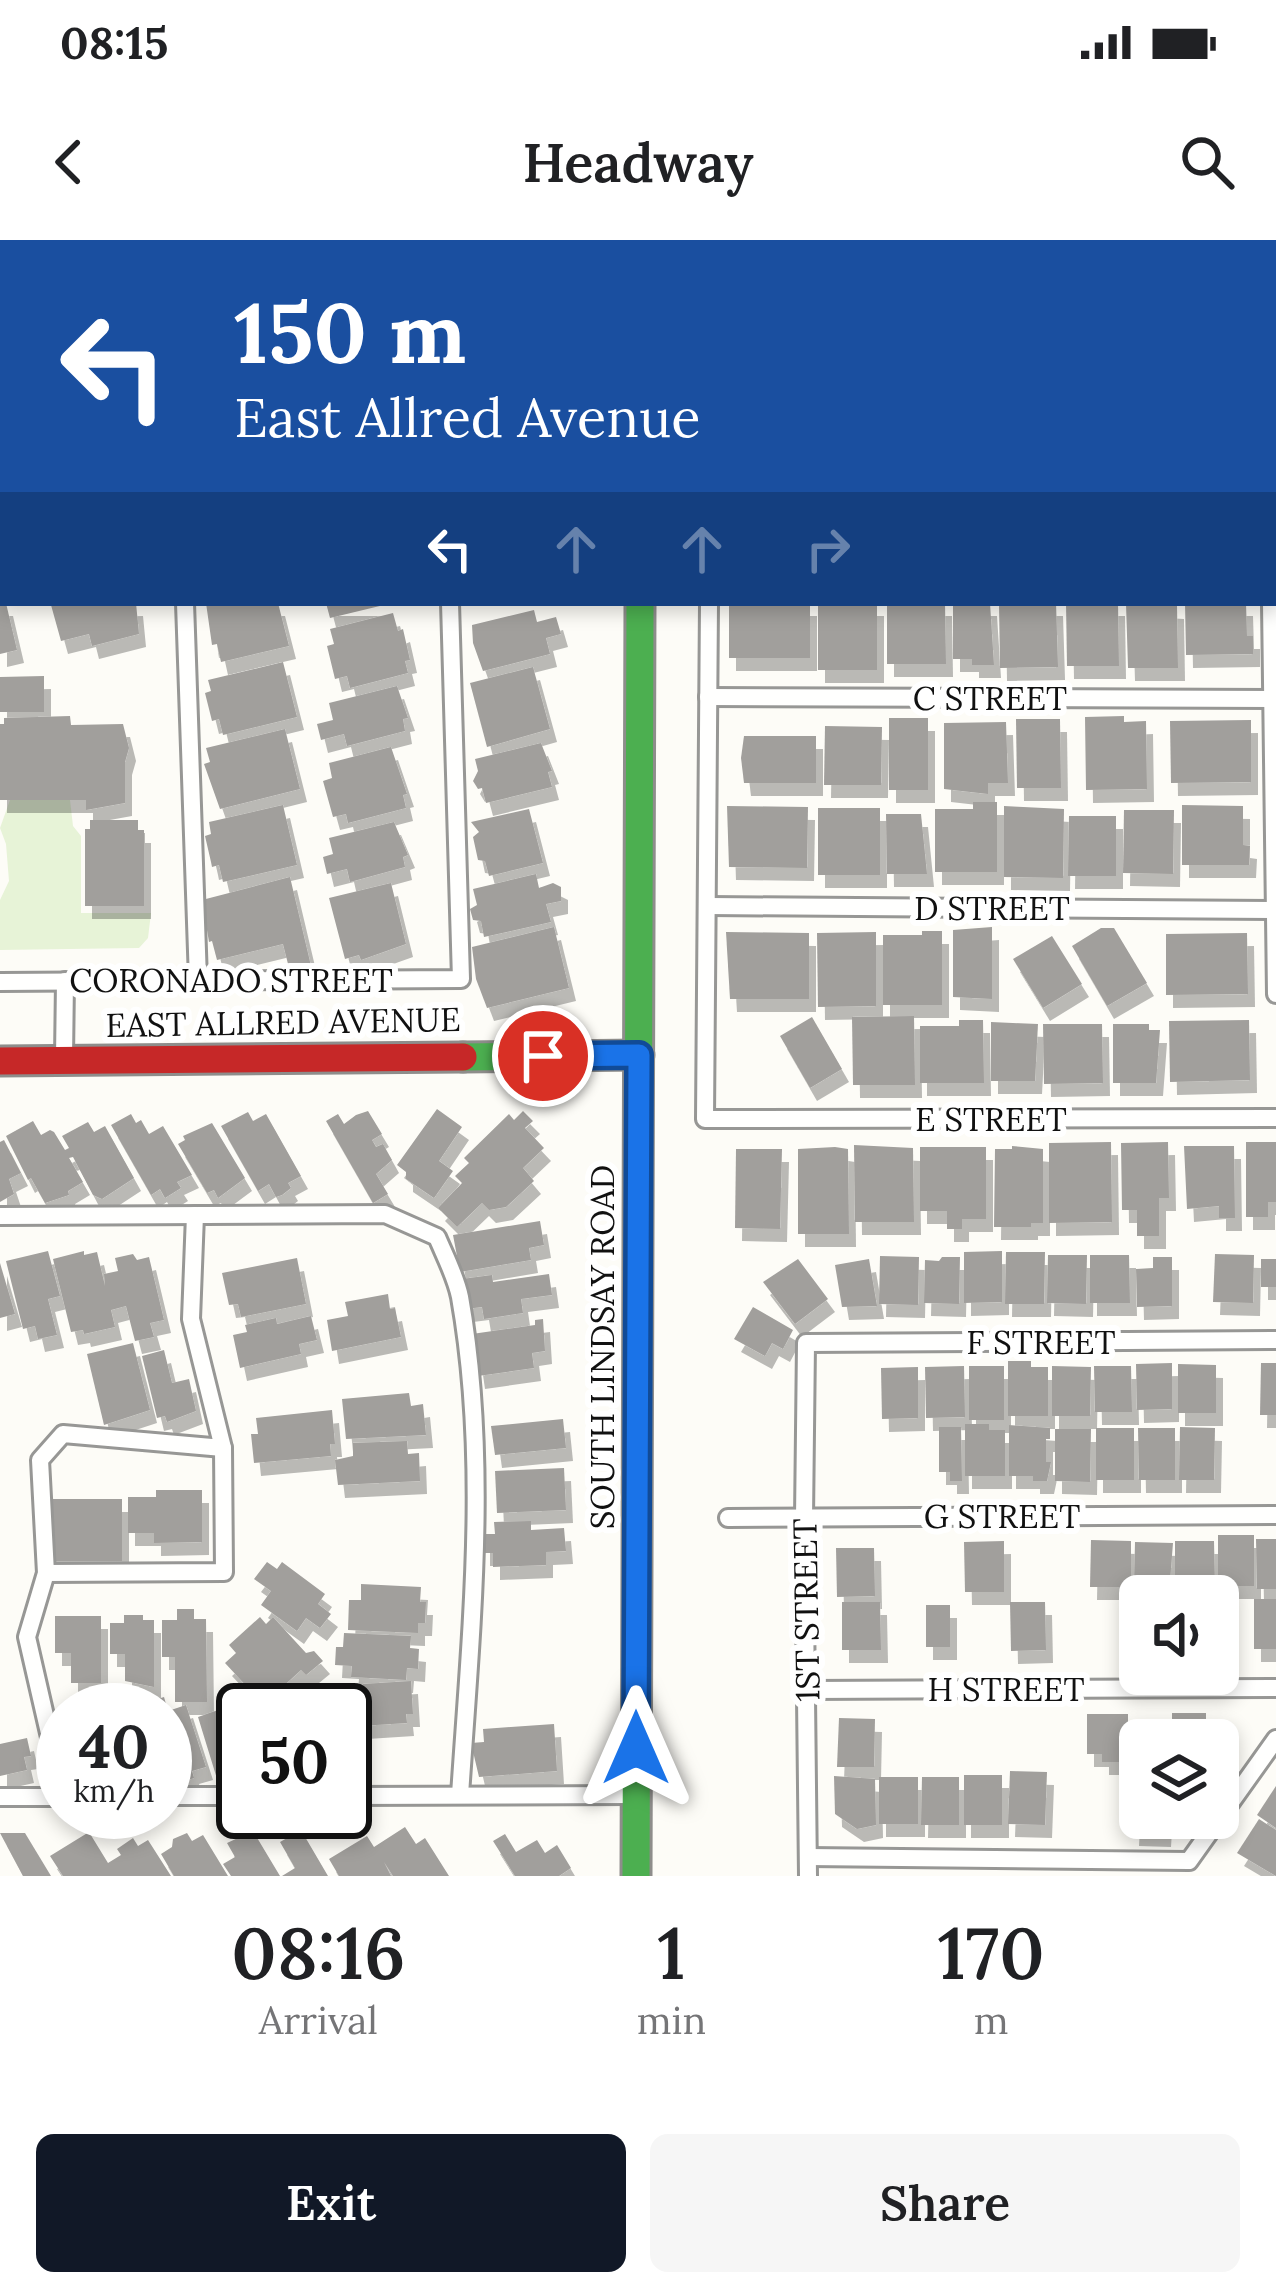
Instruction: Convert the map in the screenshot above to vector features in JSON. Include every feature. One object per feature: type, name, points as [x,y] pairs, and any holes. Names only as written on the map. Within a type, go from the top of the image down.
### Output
[{"type":"main road","name":"SOUTH LINDSAY ROAD","points":[[636,1876],[640,606]]},
{"type":"main road","name":"EAST ALLRED AVENUE","points":[[0,1061],[639,1055]]},
{"type":"lane","points":[[185,606],[198,980]]},
{"type":"lane","name":"CORONADO STREET","points":[[0,982],[461,979],[450,606]]},
{"type":"lane","points":[[709,606],[709,907]]},
{"type":"lane","points":[[1270,606],[1276,994]]},
{"type":"lane","name":"C STREET","points":[[708,697],[1272,699]]},
{"type":"lane","name":"D STREET","points":[[709,907],[1275,910]]},
{"type":"lane","name":"E STREET","points":[[709,907],[705,1119],[1276,1118]]},
{"type":"lane","points":[[64,1061],[65,981]]},
{"type":"lane","points":[[0,1216],[385,1214],[437,1237],[459,1293],[473,1421],[476,1568],[460,1795]]},
{"type":"lane","points":[[46,1573],[224,1572],[223,1448],[191,1319],[195,1215]]},
{"type":"lane","name":"F STREET","points":[[806,1343],[1276,1340]]},
{"type":"lane","name":"1ST STREET","points":[[806,1343],[808,1866]]},
{"type":"lane","points":[[38,1683],[27,1637],[46,1573],[40,1460],[63,1434],[223,1448]]},
{"type":"lane","name":"G STREET","points":[[728,1518],[1276,1515]]},
{"type":"lane","name":"H STREET","points":[[808,1690],[1276,1688]]},
{"type":"lane","points":[[808,1866],[1189,1861],[1276,1739]]},
{"type":"lane","points":[[372,1796],[636,1795]]},
{"type":"lane","points":[[0,1797],[36,1797]]},
{"type":"green space","points":[[10,800],[70,800],[73,826],[81,836],[81,913],[151,913],[148,938],[139,948],[0,950],[0,900],[9,881],[0,828]]},
{"type":"building","points":[[0,606],[7,606],[17,650],[0,654]]},
{"type":"building","points":[[51,606],[136,606],[139,634],[92,646],[89,634],[61,641]]},
{"type":"building","points":[[206,606],[279,606],[289,646],[221,662],[217,644],[212,645]]},
{"type":"building","points":[[327,606],[380,606],[330,618]]},
{"type":"building","points":[[729,606],[810,606],[810,658],[729,658]]},
{"type":"building","points":[[818,606],[877,606],[877,670],[818,670]]},
{"type":"building","points":[[887,606],[945,606],[946,664],[887,664]]},
{"type":"building","points":[[953,606],[990,606],[994,665],[953,659]]},
{"type":"building","points":[[999,606],[1056,606],[1058,667],[1000,668]]},
{"type":"building","points":[[1066,606],[1118,606],[1119,666],[1067,666]]},
{"type":"building","points":[[1126,606],[1177,606],[1178,668],[1128,668]]},
{"type":"building","points":[[1185,606],[1246,606],[1253,654],[1186,655]]},
{"type":"building","points":[[534,610],[537,622],[556,617],[561,634],[546,638],[550,654],[483,671],[472,625]]},
{"type":"building","points":[[393,613],[398,631],[403,629],[408,673],[350,688],[347,676],[335,679],[327,646],[334,644],[330,629]]},
{"type":"building","points":[[283,662],[297,717],[223,735],[219,719],[212,721],[205,693],[211,691],[208,680]]},
{"type":"building","points":[[533,667],[550,729],[487,747],[470,683]]},
{"type":"building","points":[[44,676],[44,712],[0,712],[0,677]]},
{"type":"building","points":[[397,686],[408,718],[403,719],[405,731],[347,746],[344,734],[321,740],[317,724],[333,720],[329,703]]},
{"type":"building","points":[[70,716],[71,725],[123,724],[129,748],[125,803],[86,810],[86,800],[0,800],[0,724],[4,718]]},
{"type":"building","points":[[1124,716],[1124,722],[1146,721],[1147,789],[1086,790],[1085,717]]},
{"type":"building","points":[[889,718],[928,718],[928,790],[889,790]]},
{"type":"building","points":[[1016,719],[1060,719],[1061,788],[1017,788]]},
{"type":"building","points":[[1251,720],[1251,782],[1171,783],[1170,721]]},
{"type":"building","points":[[1006,722],[1008,783],[988,783],[988,794],[944,789],[944,723]]},
{"type":"building","points":[[825,726],[882,727],[881,785],[824,785]]},
{"type":"building","points":[[285,729],[300,789],[220,809],[204,764],[210,762],[206,748]]},
{"type":"building","points":[[744,736],[816,736],[816,783],[744,783]]},
{"type":"building","points":[[541,743],[552,771],[548,772],[552,787],[486,803],[482,788],[473,781],[478,771],[475,759]]},
{"type":"building","points":[[391,747],[407,794],[403,795],[406,808],[348,823],[346,814],[333,817],[323,781],[332,778],[329,763]]},
{"type":"building","points":[[973,802],[997,802],[997,872],[935,872],[935,809],[973,809]]},
{"type":"building","points":[[283,805],[297,865],[223,882],[219,865],[212,867],[205,836],[211,834],[209,822]]},
{"type":"building","points":[[1182,805],[1243,806],[1243,845],[1250,846],[1249,865],[1182,865]]},
{"type":"building","points":[[727,806],[808,807],[807,868],[729,867]]},
{"type":"building","points":[[1004,806],[1064,809],[1063,878],[1004,877]]},
{"type":"building","points":[[818,808],[880,808],[880,875],[818,875]]},
{"type":"building","points":[[529,809],[543,863],[489,876],[485,861],[478,860],[473,837],[479,832],[471,822]]},
{"type":"building","points":[[1124,810],[1174,810],[1173,874],[1123,873]]},
{"type":"building","points":[[886,814],[921,814],[927,874],[887,874]]},
{"type":"building","points":[[1069,816],[1116,816],[1116,876],[1068,876]]},
{"type":"building","points":[[90,820],[138,820],[138,830],[144,830],[144,906],[85,906],[85,829],[90,829]]},
{"type":"building","points":[[394,822],[408,855],[403,857],[405,867],[350,882],[347,869],[327,874],[323,857],[333,854],[329,838]]},
{"type":"building","points":[[536,874],[539,888],[553,883],[561,887],[561,901],[546,904],[551,922],[484,937],[481,921],[473,920],[470,909],[477,905],[473,889]]},
{"type":"building","points":[[290,877],[311,966],[290,972],[283,944],[217,960],[202,900]]},
{"type":"building","points":[[391,883],[406,944],[361,960],[359,955],[345,959],[329,898]]},
{"type":"building","points":[[554,927],[569,988],[487,1008],[476,979],[472,947]]},
{"type":"building","points":[[992,927],[992,999],[953,997],[953,930]]},
{"type":"building","points":[[1101,928],[1114,928],[1147,983],[1107,1006],[1072,946]]},
{"type":"building","points":[[922,931],[942,931],[942,1005],[883,1005],[883,935],[922,935]]},
{"type":"building","points":[[726,932],[809,933],[809,999],[730,999]]},
{"type":"building","points":[[876,932],[876,1006],[818,1007],[817,933]]},
{"type":"building","points":[[1247,933],[1248,994],[1166,995],[1166,934]]},
{"type":"building","points":[[1052,936],[1082,984],[1043,1008],[1013,959]]},
{"type":"building","points":[[914,1016],[915,1085],[853,1085],[852,1017]]},
{"type":"building","points":[[812,1017],[842,1069],[810,1088],[780,1036]]},
{"type":"building","points":[[959,1020],[983,1020],[984,1083],[920,1083],[920,1026],[959,1026]]},
{"type":"building","points":[[1249,1020],[1250,1080],[1170,1082],[1169,1021]]},
{"type":"building","points":[[991,1022],[1038,1024],[1035,1081],[991,1081]]},
{"type":"building","points":[[1043,1024],[1102,1024],[1103,1083],[1044,1084]]},
{"type":"building","points":[[1113,1024],[1149,1024],[1149,1030],[1160,1030],[1156,1083],[1113,1083]]},
{"type":"building","points":[[437,1109],[462,1127],[439,1161],[453,1171],[434,1198],[406,1179],[406,1172],[397,1165]]},
{"type":"building","points":[[368,1111],[382,1134],[372,1140],[376,1147],[383,1144],[392,1160],[376,1174],[388,1194],[373,1203],[326,1121],[338,1114],[344,1124]]},
{"type":"building","points":[[523,1111],[533,1121],[525,1128],[544,1148],[523,1168],[534,1181],[506,1207],[489,1210],[482,1203],[457,1227],[438,1208],[462,1183],[455,1176],[469,1163],[464,1158],[509,1114],[514,1120]]},
{"type":"building","points":[[248,1112],[253,1121],[266,1114],[301,1176],[288,1183],[291,1188],[282,1195],[276,1197],[269,1184],[258,1191],[221,1126]]},
{"type":"building","points":[[131,1114],[149,1134],[163,1126],[192,1175],[177,1182],[181,1188],[165,1198],[160,1189],[151,1195],[111,1125]]},
{"type":"building","points":[[33,1121],[41,1135],[54,1132],[65,1150],[69,1148],[62,1136],[88,1122],[94,1132],[105,1126],[134,1178],[102,1199],[93,1195],[73,1157],[69,1158],[83,1182],[68,1191],[69,1195],[45,1203],[6,1136]]},
{"type":"building","points":[[212,1123],[245,1178],[218,1198],[214,1190],[207,1193],[178,1144],[185,1140],[183,1136]]},
{"type":"building","points":[[4,1140],[21,1173],[9,1179],[14,1194],[0,1202],[0,1142]]},
{"type":"building","points":[[1111,1142],[1112,1222],[1049,1223],[1049,1143]]},
{"type":"building","points":[[1168,1142],[1169,1198],[1159,1198],[1159,1236],[1137,1236],[1137,1210],[1122,1210],[1121,1143]]},
{"type":"building","points":[[1246,1142],[1276,1142],[1276,1202],[1268,1202],[1268,1217],[1246,1217]]},
{"type":"building","points":[[854,1145],[913,1148],[914,1222],[855,1222]]},
{"type":"building","points":[[1184,1146],[1234,1146],[1235,1218],[1219,1218],[1219,1206],[1187,1209]]},
{"type":"building","points":[[920,1147],[986,1147],[986,1219],[962,1219],[962,1229],[947,1229],[947,1211],[920,1211]]},
{"type":"building","points":[[736,1149],[782,1149],[780,1229],[735,1228]]},
{"type":"building","points":[[798,1149],[848,1149],[849,1234],[798,1234]]},
{"type":"building","points":[[995,1149],[1043,1149],[1043,1223],[1031,1223],[1031,1227],[994,1227]]},
{"type":"building","points":[[540,1221],[544,1245],[529,1248],[531,1260],[460,1272],[453,1235]]},
{"type":"building","points":[[48,1251],[60,1296],[48,1299],[57,1335],[38,1339],[35,1326],[23,1329],[6,1261]]},
{"type":"building","points":[[84,1251],[84,1255],[97,1252],[105,1286],[104,1274],[118,1271],[115,1258],[149,1257],[164,1320],[150,1323],[154,1337],[135,1341],[126,1306],[111,1310],[115,1327],[71,1332],[53,1259]]},
{"type":"building","points":[[1002,1251],[1002,1302],[964,1303],[964,1252]]},
{"type":"building","points":[[1006,1252],[1045,1252],[1044,1304],[1005,1304]]},
{"type":"building","points":[[1215,1254],[1254,1255],[1253,1303],[1213,1302]]},
{"type":"building","points":[[1048,1255],[1087,1255],[1086,1304],[1047,1303]]},
{"type":"building","points":[[1090,1255],[1129,1255],[1130,1303],[1090,1303]]},
{"type":"building","points":[[880,1256],[919,1257],[918,1305],[879,1304]]},
{"type":"building","points":[[960,1257],[959,1304],[924,1303],[925,1260]]},
{"type":"building","points":[[1153,1257],[1172,1257],[1172,1306],[1137,1307],[1136,1269],[1153,1268]]},
{"type":"building","points":[[297,1258],[306,1304],[241,1317],[238,1304],[229,1305],[222,1273]]},
{"type":"building","points":[[798,1259],[828,1299],[795,1324],[763,1282]]},
{"type":"building","points":[[869,1259],[877,1306],[842,1307],[835,1265]]},
{"type":"building","points":[[1261,1259],[1276,1259],[1276,1287],[1261,1287]]},
{"type":"building","points":[[0,1263],[15,1314],[0,1318]]},
{"type":"building","points":[[549,1274],[552,1295],[521,1299],[523,1313],[484,1319],[482,1307],[466,1309],[462,1279],[492,1275],[493,1282]]},
{"type":"building","points":[[388,1294],[401,1337],[332,1351],[327,1320],[348,1316],[345,1302]]},
{"type":"building","points":[[753,1307],[793,1330],[783,1349],[772,1343],[765,1356],[734,1339]]},
{"type":"building","points":[[311,1316],[317,1340],[299,1344],[301,1354],[240,1368],[233,1335],[247,1332],[245,1325]]},
{"type":"building","points":[[543,1319],[545,1351],[532,1353],[534,1368],[478,1376],[472,1334],[535,1325],[535,1320]]},
{"type":"building","points":[[133,1343],[150,1410],[104,1425],[87,1354]]},
{"type":"building","points":[[164,1350],[172,1383],[189,1379],[196,1411],[167,1422],[165,1416],[157,1418],[142,1356]]},
{"type":"building","points":[[1008,1361],[1048,1367],[1048,1416],[1008,1416]]},
{"type":"building","points":[[1172,1363],[1172,1409],[1137,1410],[1136,1364]]},
{"type":"building","points":[[1261,1363],[1276,1363],[1276,1415],[1260,1415]]},
{"type":"building","points":[[1178,1364],[1216,1365],[1216,1413],[1178,1413]]},
{"type":"building","points":[[964,1366],[965,1417],[926,1418],[925,1367]]},
{"type":"building","points":[[969,1366],[1004,1366],[1004,1420],[969,1420]]},
{"type":"building","points":[[1052,1366],[1091,1367],[1090,1416],[1052,1416]]},
{"type":"building","points":[[1094,1366],[1131,1366],[1132,1412],[1095,1412]]},
{"type":"building","points":[[918,1367],[918,1418],[882,1419],[881,1368]]},
{"type":"building","points":[[409,1393],[411,1406],[423,1404],[426,1435],[346,1439],[342,1399]]},
{"type":"building","points":[[332,1410],[335,1444],[330,1444],[331,1456],[254,1463],[251,1434],[258,1434],[256,1418]]},
{"type":"building","points":[[563,1419],[566,1448],[495,1455],[491,1426]]},
{"type":"building","points":[[965,1424],[1005,1430],[1005,1476],[965,1476]]},
{"type":"building","points":[[1009,1425],[1050,1428],[1047,1481],[1009,1476]]},
{"type":"building","points":[[939,1427],[961,1427],[962,1481],[950,1481],[950,1472],[939,1472]]},
{"type":"building","points":[[1180,1427],[1215,1428],[1214,1480],[1179,1480]]},
{"type":"building","points":[[1096,1428],[1134,1428],[1134,1480],[1096,1480]]},
{"type":"building","points":[[1138,1428],[1175,1428],[1175,1480],[1139,1480]]},
{"type":"building","points":[[1055,1429],[1091,1429],[1090,1482],[1055,1481]]},
{"type":"building","points":[[407,1441],[408,1454],[419,1453],[420,1481],[338,1485],[335,1460],[353,1456],[353,1443]]},
{"type":"building","points":[[564,1468],[566,1510],[497,1513],[495,1471]]},
{"type":"building","points":[[156,1490],[202,1490],[202,1542],[154,1543],[154,1533],[128,1533],[128,1497],[156,1497]]},
{"type":"building","points":[[53,1499],[122,1499],[122,1561],[47,1561],[47,1511],[53,1511]]},
{"type":"building","points":[[531,1521],[531,1530],[564,1528],[566,1551],[546,1552],[546,1565],[493,1567],[493,1553],[483,1553],[483,1534],[495,1534],[494,1522]]},
{"type":"building","points":[[1218,1535],[1254,1535],[1254,1586],[1239,1586],[1239,1575],[1218,1575]]},
{"type":"building","points":[[1256,1539],[1276,1539],[1276,1589],[1257,1589]]},
{"type":"building","points":[[1091,1540],[1131,1541],[1131,1575],[1119,1575],[1119,1587],[1090,1587]]},
{"type":"building","points":[[1004,1541],[1004,1592],[965,1592],[964,1542]]},
{"type":"building","points":[[1175,1541],[1214,1541],[1215,1575],[1175,1575]]},
{"type":"building","points":[[1135,1542],[1173,1543],[1170,1575],[1134,1575]]},
{"type":"building","points":[[836,1548],[874,1548],[875,1596],[837,1597]]},
{"type":"building","points":[[267,1562],[277,1569],[282,1562],[325,1594],[318,1604],[331,1614],[320,1628],[306,1618],[297,1631],[261,1605],[271,1591],[254,1579]]},
{"type":"building","points":[[361,1584],[421,1587],[425,1623],[418,1623],[418,1633],[348,1630],[349,1600],[361,1600]]},
{"type":"building","points":[[1254,1599],[1276,1599],[1276,1649],[1254,1649]]},
{"type":"building","points":[[842,1602],[880,1602],[881,1650],[842,1650]]},
{"type":"building","points":[[1010,1602],[1045,1602],[1046,1650],[1011,1651]]},
{"type":"building","points":[[926,1605],[950,1605],[950,1647],[926,1647]]},
{"type":"building","points":[[177,1609],[194,1609],[194,1619],[206,1619],[207,1702],[192,1702],[192,1683],[175,1683],[175,1657],[162,1657],[162,1620],[177,1620]]},
{"type":"building","points":[[124,1615],[154,1620],[154,1683],[125,1681],[125,1654],[110,1654],[110,1623],[124,1623]]},
{"type":"building","points":[[55,1616],[101,1616],[101,1683],[71,1683],[71,1653],[55,1653]]},
{"type":"building","points":[[260,1617],[266,1624],[273,1617],[306,1653],[314,1651],[323,1661],[306,1675],[301,1670],[287,1683],[244,1683],[225,1663],[236,1653],[229,1645]]},
{"type":"building","points":[[344,1633],[411,1636],[410,1648],[419,1649],[418,1669],[407,1668],[406,1680],[351,1677],[352,1666],[335,1665],[336,1647],[343,1647]]},
{"type":"building","points":[[411,1681],[413,1714],[406,1714],[407,1723],[372,1725],[372,1683]]},
{"type":"building","points":[[216,1711],[216,1776],[198,1717]]},
{"type":"building","points":[[1172,1713],[1206,1713],[1206,1719],[1172,1719]]},
{"type":"building","points":[[1087,1714],[1128,1714],[1128,1719],[1119,1719],[1119,1762],[1102,1762],[1102,1754],[1087,1754]]},
{"type":"building","points":[[839,1718],[875,1719],[874,1767],[837,1767]]},
{"type":"building","points":[[192,1724],[206,1767],[192,1771]]},
{"type":"building","points":[[554,1724],[557,1771],[479,1777],[471,1743],[484,1742],[483,1729]]},
{"type":"building","points":[[27,1738],[31,1756],[24,1757],[27,1770],[0,1776],[0,1744]]},
{"type":"building","points":[[1010,1771],[1047,1772],[1045,1825],[1008,1824]]},
{"type":"building","points":[[964,1775],[1002,1775],[1002,1825],[964,1825]]},
{"type":"building","points":[[834,1776],[875,1779],[876,1825],[857,1829],[835,1814]]},
{"type":"building","points":[[879,1777],[918,1777],[918,1824],[879,1824]]},
{"type":"building","points":[[922,1777],[959,1777],[959,1825],[921,1825]]},
{"type":"building","points":[[1276,1786],[1276,1828],[1257,1815]]},
{"type":"building","points":[[1259,1819],[1276,1830],[1276,1876],[1237,1853]]},
{"type":"building","points":[[405,1827],[416,1844],[425,1838],[449,1876],[393,1876],[384,1862],[391,1876],[339,1876],[329,1859],[362,1839],[369,1839],[374,1847]]},
{"type":"building","points":[[0,1833],[25,1833],[51,1876],[23,1876]]},
{"type":"building","points":[[505,1834],[516,1852],[537,1840],[545,1853],[557,1845],[571,1868],[559,1876],[515,1876],[493,1841]]},
{"type":"building","points":[[203,1835],[228,1876],[174,1876],[161,1854],[172,1847],[173,1839],[192,1841]]},
{"type":"building","points":[[78,1839],[93,1839],[108,1863],[121,1855],[117,1849],[132,1839],[138,1846],[148,1840],[171,1876],[63,1876],[50,1856]]},
{"type":"building","points":[[258,1839],[280,1876],[231,1876],[223,1864],[235,1857],[227,1843]]},
{"type":"building","points":[[306,1839],[328,1876],[282,1876],[295,1868],[280,1842]]},
{"type":"traffic: fast","points":[[636,1876],[640,606]]},
{"type":"traffic: fast","points":[[463,1057],[639,1055]]},
{"type":"traffic: jam","points":[[0,1061],[463,1057]]},
{"type":"route","points":[[543,1056],[639,1055],[636,1748]]}]
